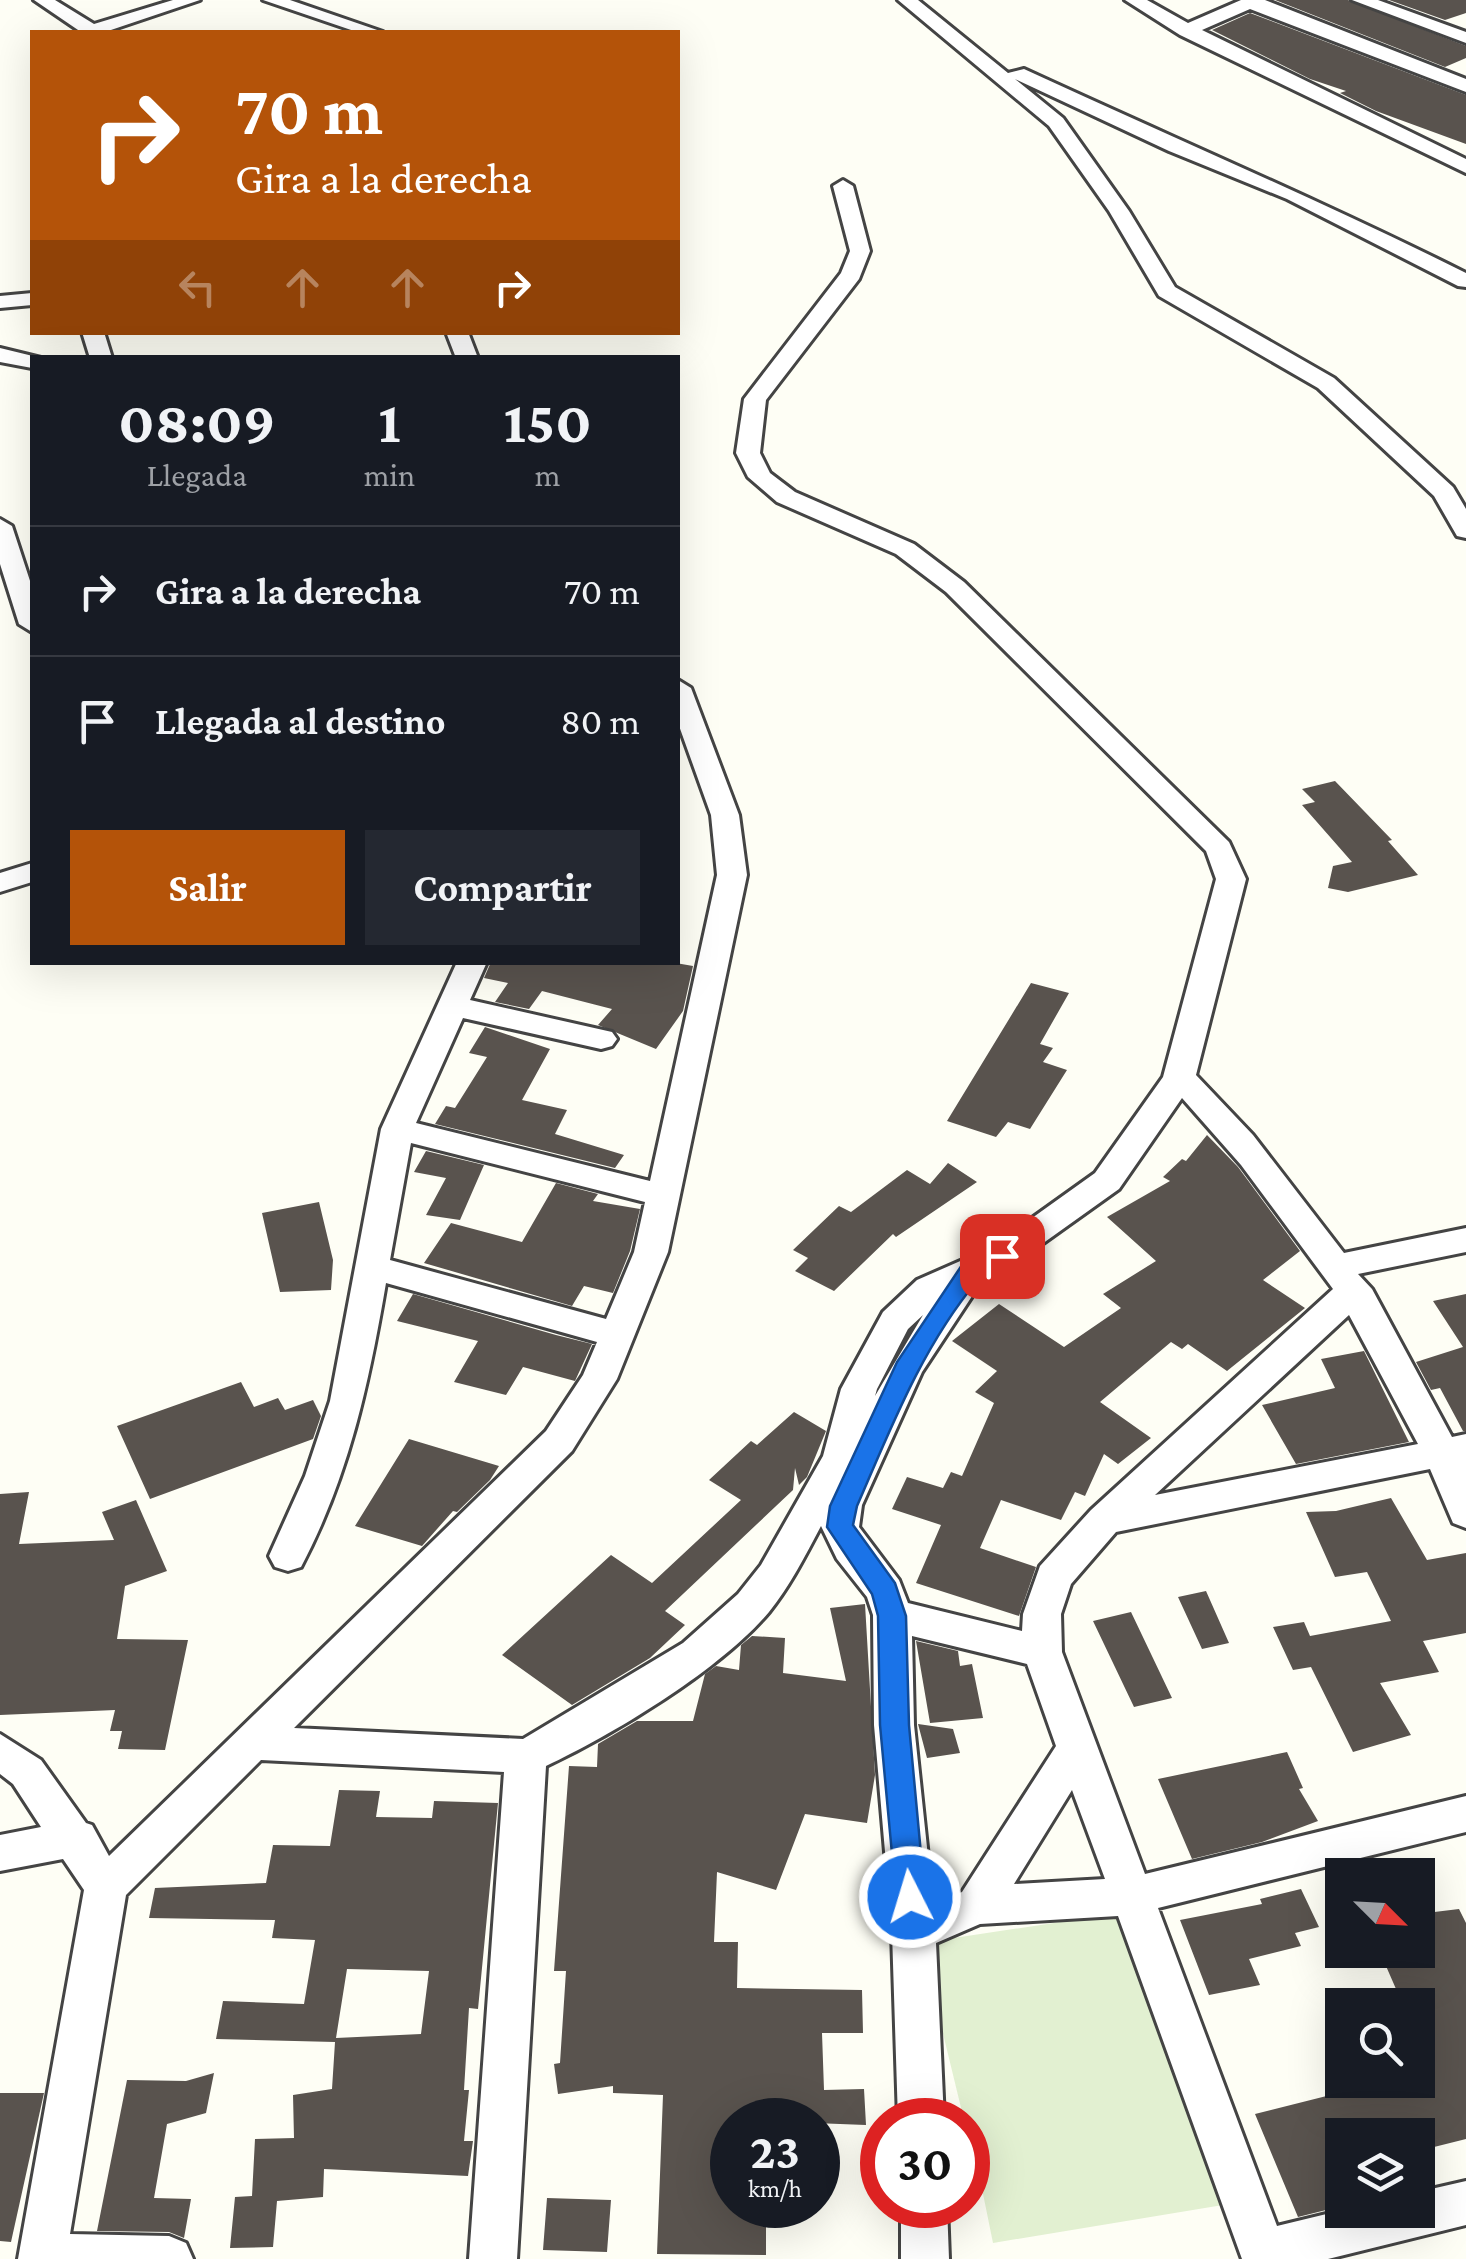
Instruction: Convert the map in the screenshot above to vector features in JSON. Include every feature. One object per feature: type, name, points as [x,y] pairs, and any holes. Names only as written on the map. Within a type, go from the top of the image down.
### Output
[{"type":"street","points":[[43,0],[89,30]]},
{"type":"street","points":[[98,30],[191,0]]},
{"type":"street","points":[[272,0],[368,30]]},
{"type":"street","points":[[907,0],[1056,122],[1119,211],[1167,291],[1326,383],[1444,492],[1466,530]]},
{"type":"street","points":[[1134,0],[1186,31],[1358,110],[1466,168]]},
{"type":"street","points":[[1361,0],[1466,38]]},
{"type":"street","points":[[1186,31],[1253,2],[1466,86]]},
{"type":"street","points":[[980,57],[1176,147],[1294,194],[1466,281]]},
{"type":"street","points":[[252,1743],[526,1756],[565,1738],[697,1654],[752,1605],[776,1576],[841,1456],[859,1389],[895,1320],[929,1289],[1002,1256],[1107,1181],[1179,1078],[1231,879],[1219,848],[955,587],[905,549],[786,497],[760,477],[748,453],[755,398],[851,274],[860,251],[843,186]]},
{"type":"street","points":[[0,302],[30,299]]},
{"type":"street","points":[[0,355],[30,361]]},
{"type":"street","points":[[30,520],[0,527],[30,618]]},
{"type":"street","points":[[168,2259],[42,2258],[106,1887],[559,1440],[599,1379],[651,1252],[732,875],[725,815],[680,693]]},
{"type":"street","points":[[0,883],[30,873]]},
{"type":"street","points":[[288,1556],[324,1476],[348,1401],[375,1268],[396,1130],[471,965]]},
{"type":"street","points":[[455,1006],[601,1040]]},
{"type":"street","points":[[1179,1078],[1214,1108],[1347,1278],[1455,1450],[1466,1513]]},
{"type":"street","points":[[396,1130],[662,1195]]},
{"type":"street","points":[[1466,1240],[1347,1278],[1104,1520],[1054,1577],[1042,1614],[1042,1652],[1076,1750],[1265,2255],[1466,2203]]},
{"type":"street","points":[[375,1268],[619,1335]]},
{"type":"street","points":[[919,2098],[914,1932],[894,1725],[892,1616],[885,1590],[840,1527],[844,1506],[906,1368],[971,1271]]},
{"type":"street","points":[[1104,1520],[1455,1450]]},
{"type":"street","points":[[892,1616],[1042,1652]]},
{"type":"street","points":[[977,1905],[1076,1750]]},
{"type":"street","points":[[0,1752],[28,1772],[106,1887]]},
{"type":"street","points":[[492,2259],[526,1756]]},
{"type":"street","points":[[914,1932],[977,1905],[1132,1896],[1466,1814]]},
{"type":"street","points":[[0,1853],[76,1838]]},
{"type":"street","points":[[924,2228],[925,2259]]},
{"type":"green space","points":[[1133,1911],[1223,2205],[993,2243],[990,2098],[959,2098],[921,1943]]},
{"type":"building","points":[[1275,0],[1348,0],[1466,46],[1466,58],[1445,67]]},
{"type":"building","points":[[1389,0],[1466,0],[1466,13],[1445,20]]},
{"type":"building","points":[[1250,13],[1466,95],[1466,144],[1376,111],[1340,93],[1346,91],[1310,79],[1212,30]]},
{"type":"building","points":[[1335,781],[1392,840],[1388,841],[1418,875],[1348,892],[1328,888],[1333,866],[1352,862],[1302,805],[1315,802],[1302,789]]},
{"type":"building","points":[[490,965],[693,966],[683,1011],[656,1049],[598,1025],[612,1009],[542,991],[529,1009],[495,1002],[508,983],[484,978]]},
{"type":"building","points":[[1031,983],[1069,993],[1040,1044],[1053,1048],[1043,1062],[1067,1070],[1030,1129],[1008,1122],[996,1137],[947,1121]]},
{"type":"building","points":[[485,1027],[550,1049],[522,1100],[567,1110],[555,1134],[624,1155],[615,1168],[435,1124],[446,1106],[455,1108],[487,1057],[469,1053]]},
{"type":"building","points":[[1207,1135],[1238,1167],[1300,1251],[1263,1280],[1305,1308],[1227,1371],[1188,1344],[1182,1349],[1171,1342],[1100,1402],[1151,1438],[1118,1464],[1104,1454],[1085,1496],[1075,1492],[1061,1520],[1001,1500],[980,1548],[1036,1567],[1019,1616],[916,1583],[941,1525],[892,1509],[907,1477],[943,1488],[951,1472],[962,1476],[994,1403],[975,1392],[997,1371],[952,1341],[999,1304],[1064,1347],[1121,1308],[1103,1294],[1156,1261],[1107,1217],[1170,1181],[1163,1177],[1182,1159],[1186,1161]]},
{"type":"building","points":[[426,1151],[484,1165],[460,1220],[426,1215],[446,1178],[414,1172]]},
{"type":"building","points":[[948,1163],[977,1182],[896,1237],[893,1234],[834,1291],[795,1271],[808,1258],[793,1250],[839,1206],[851,1212],[907,1170],[930,1184]]},
{"type":"building","points":[[556,1183],[598,1194],[593,1201],[640,1209],[630,1251],[613,1293],[584,1286],[572,1306],[424,1263],[451,1223],[522,1242]]},
{"type":"building","points":[[319,1202],[333,1260],[331,1290],[280,1292],[262,1213]]},
{"type":"building","points":[[413,1294],[592,1344],[575,1381],[523,1367],[506,1395],[454,1382],[478,1341],[397,1321]]},
{"type":"building","points":[[1466,1294],[1463,1431],[1440,1388],[1431,1390],[1416,1362],[1463,1347],[1433,1301]]},
{"type":"building","points":[[1364,1351],[1409,1442],[1296,1464],[1262,1405],[1335,1388],[1321,1359]]},
{"type":"building","points":[[241,1382],[254,1407],[278,1398],[285,1410],[313,1400],[321,1416],[313,1439],[150,1499],[117,1426]]},
{"type":"building","points":[[794,1412],[826,1431],[807,1477],[799,1485],[795,1468],[793,1490],[665,1611],[685,1625],[650,1658],[572,1705],[502,1655],[611,1555],[652,1583],[741,1500],[709,1480],[751,1441],[757,1445]]},
{"type":"building","points":[[409,1439],[499,1466],[490,1480],[457,1512],[453,1511],[422,1546],[355,1526]]},
{"type":"building","points":[[29,1492],[19,1544],[114,1540],[102,1512],[136,1500],[167,1571],[125,1586],[117,1639],[188,1640],[165,1750],[118,1749],[122,1731],[110,1731],[115,1710],[0,1715],[0,1494]]},
{"type":"building","points":[[1391,1498],[1427,1560],[1466,1553],[1466,1633],[1423,1641],[1439,1672],[1380,1683],[1411,1735],[1353,1752],[1311,1667],[1293,1670],[1273,1627],[1304,1622],[1310,1636],[1391,1621],[1367,1572],[1335,1577],[1306,1512],[1336,1511]]},
{"type":"building","points":[[1206,1591],[1229,1643],[1202,1649],[1178,1597]]},
{"type":"building","points":[[865,1604],[875,1775],[867,1823],[805,1814],[776,1890],[717,1872],[714,1942],[738,1942],[737,1988],[862,1990],[863,2033],[822,2033],[824,2090],[864,2089],[860,2125],[840,2124],[840,2098],[710,2098],[710,2228],[766,2228],[766,2255],[657,2254],[663,2095],[613,2093],[613,2086],[558,2094],[554,2064],[560,2063],[566,1971],[554,1971],[569,1766],[597,1767],[598,1744],[637,1721],[693,1721],[705,1674],[716,1666],[739,1670],[741,1645],[752,1636],[785,1638],[783,1673],[846,1681],[830,1608]]},
{"type":"building","points":[[1131,1612],[1172,1698],[1134,1707],[1093,1621]]},
{"type":"building","points":[[916,1641],[958,1651],[960,1666],[972,1664],[983,1718],[930,1723]]},
{"type":"building","points":[[918,1724],[953,1729],[960,1753],[927,1758]]},
{"type":"building","points":[[1287,1752],[1303,1788],[1299,1789],[1318,1821],[1262,1842],[1192,1859],[1158,1779]]},
{"type":"building","points":[[339,1790],[380,1791],[376,1817],[432,1818],[434,1801],[498,1803],[478,2009],[469,2008],[464,2090],[469,2090],[464,2141],[473,2141],[468,2176],[324,2169],[323,2197],[277,2201],[273,2247],[230,2248],[235,2197],[252,2196],[255,2139],[294,2138],[293,2095],[332,2089],[335,2042],[216,2039],[223,2001],[304,2004],[315,1940],[272,1938],[275,1920],[149,1918],[155,1888],[266,1883],[273,1845],[330,1846]],"holes":[[[347,1969],[429,1971],[421,2034],[336,2038]]]},
{"type":"building","points":[[1301,1889],[1319,1927],[1295,1933],[1301,1946],[1249,1959],[1260,1985],[1209,1995],[1180,1920],[1262,1904],[1260,1899]]},
{"type":"building","points":[[1459,1909],[1466,1923],[1466,2139],[1435,2147],[1435,2118],[1325,2118],[1325,2210],[1298,2217],[1255,2114],[1325,2096],[1435,2098],[1435,1988],[1396,1988],[1387,1968],[1435,1968],[1435,1912]]},
{"type":"building","points":[[214,2073],[206,2113],[167,2124],[154,2198],[191,2199],[184,2238],[169,2232],[97,2231],[127,2080],[186,2081]]},
{"type":"building","points":[[0,2093],[44,2093],[11,2242],[0,2241]]},
{"type":"building","points":[[547,2198],[611,2200],[607,2252],[543,2250]]},
{"type":"route","points":[[910,1897],[894,1725],[892,1616],[885,1590],[850,1548],[840,1527],[844,1506],[906,1368],[971,1271],[1002,1256]]}]
